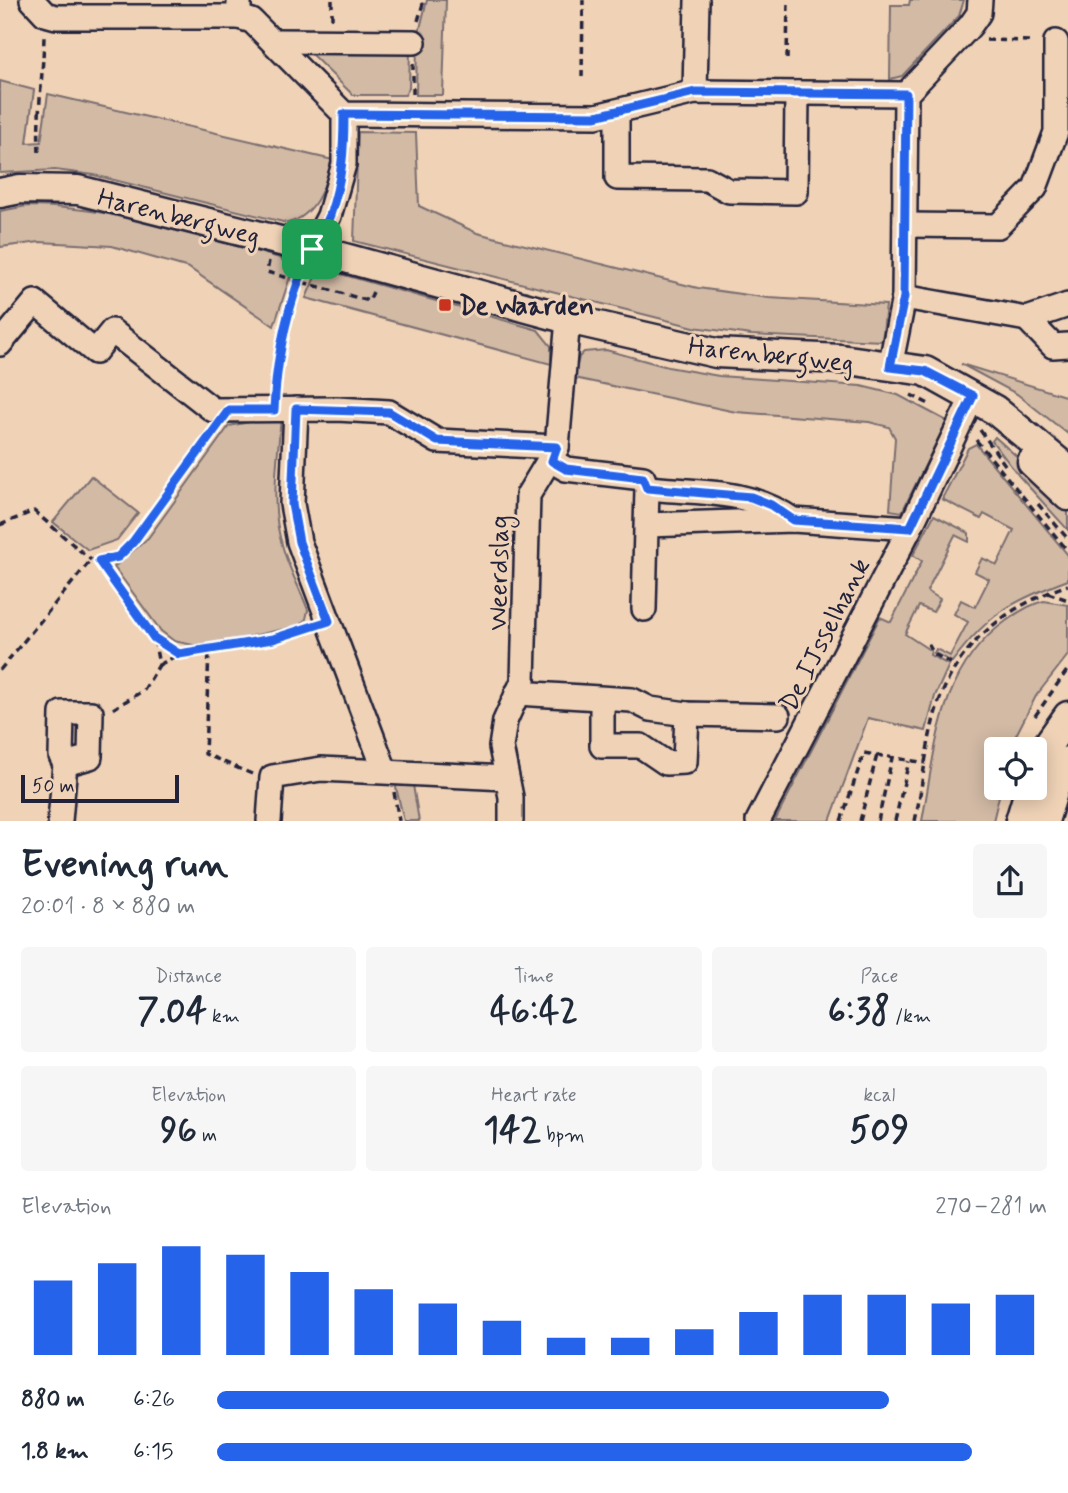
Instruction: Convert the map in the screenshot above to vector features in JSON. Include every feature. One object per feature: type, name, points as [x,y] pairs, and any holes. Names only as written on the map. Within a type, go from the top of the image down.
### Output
[{"type":"street","points":[[695,92],[697,0]]},
{"type":"street","points":[[890,367],[904,297],[906,94],[979,12],[980,0]]},
{"type":"street","points":[[38,7],[56,17],[239,8],[344,114],[344,164],[329,216],[312,249]]},
{"type":"street","points":[[273,41],[414,42]]},
{"type":"street","points":[[905,226],[998,226],[1035,188],[1056,132],[1056,42]]},
{"type":"street","points":[[344,114],[596,116],[695,92],[906,94]]},
{"type":"street","points":[[617,113],[617,178],[707,179],[729,191],[796,192],[797,93]]},
{"type":"street","name":"Harenbergweg","points":[[0,193],[20,189],[78,190],[312,249],[568,319],[716,353],[841,359],[890,367],[970,402],[1027,433],[1068,470]]},
{"type":"street","points":[[904,297],[1027,319],[1068,305]]},
{"type":"street","points":[[0,344],[35,302],[95,352],[112,331],[213,410],[389,412],[437,441],[555,454]]},
{"type":"street","points":[[568,319],[555,454],[566,469],[643,478],[647,488],[644,609]]},
{"type":"street","points":[[1027,319],[1053,346],[1068,345]]},
{"type":"street","name":"Harenbergweg","points":[[970,402],[1068,496]]},
{"type":"street","name":"De IJsselhank","points":[[758,821],[910,528],[970,402]]},
{"type":"street","points":[[285,409],[292,504],[299,542],[385,771]]},
{"type":"street","name":"Weerdslag","points":[[511,821],[511,797],[501,747],[505,720],[523,681],[528,495],[555,454]]},
{"type":"street","points":[[647,488],[751,497],[771,505],[793,520]]},
{"type":"street","points":[[647,525],[793,520],[910,528]]},
{"type":"street","points":[[517,693],[632,700],[650,709],[687,714],[778,716]]},
{"type":"street","points":[[603,700],[602,746],[641,746],[666,763],[685,762],[687,714]]},
{"type":"street","points":[[60,821],[65,764],[90,757],[91,713]]},
{"type":"street","points":[[1047,746],[1068,716]]},
{"type":"street","points":[[1044,821],[1058,776],[1068,761]]},
{"type":"street","points":[[269,821],[272,778],[321,769],[506,778]]},
{"type":"street","points":[[1020,821],[1026,800]]},
{"type":"path","points":[[582,77],[583,0]]},
{"type":"path","points":[[787,59],[788,0]]},
{"type":"path","points":[[38,7],[43,74],[38,97],[40,152]]},
{"type":"path","points":[[957,39],[1056,42]]},
{"type":"path","points":[[285,409],[276,368],[287,317],[312,249]]},
{"type":"path","points":[[0,525],[34,511],[91,560],[118,557],[133,542],[229,410]]},
{"type":"path","points":[[0,670],[91,560]]},
{"type":"path","points":[[99,561],[154,638],[179,654]]},
{"type":"path","points":[[915,821],[943,690],[956,666],[1000,619],[1022,603],[1068,585]]},
{"type":"path","points":[[1046,592],[1068,600]]},
{"type":"path","points":[[91,713],[108,712],[144,690],[159,664],[179,654],[273,639],[329,621]]},
{"type":"path","points":[[154,638],[159,664]]},
{"type":"path","points":[[928,644],[934,654],[956,666]]},
{"type":"path","points":[[209,650],[205,754],[246,773],[272,778]]},
{"type":"path","points":[[841,821],[864,753],[926,763]]},
{"type":"path","points":[[860,821],[877,755]]},
{"type":"path","points":[[878,821],[892,758]]},
{"type":"path","points":[[895,821],[909,761]]},
{"type":"shaded area","points":[[427,0],[446,0],[443,95],[416,95],[417,41]]},
{"type":"shaded area","points":[[910,0],[964,0],[959,16],[902,76],[890,79],[891,5],[909,5]]},
{"type":"shaded area","points":[[306,49],[410,49],[409,88],[405,95],[353,95]]},
{"type":"shaded area","points":[[0,81],[34,90],[27,143],[41,142],[48,94],[333,160],[318,199],[305,214],[287,223],[94,175],[55,170],[0,173]]},
{"type":"shaded area","points":[[358,132],[416,133],[419,206],[477,233],[698,288],[769,298],[886,305],[882,341],[751,335],[694,327],[354,241]]},
{"type":"shaded area","points":[[27,206],[59,207],[123,217],[280,258],[290,267],[291,274],[274,326],[189,268],[112,246],[40,242],[0,247],[0,211]]},
{"type":"shaded area","points":[[323,269],[538,330],[551,346],[551,364],[306,298],[317,272]]},
{"type":"shaded area","points":[[606,350],[668,367],[719,376],[861,386],[898,395],[947,421],[902,512],[890,510],[895,438],[889,427],[869,422],[736,412],[574,378],[579,357],[584,352]]},
{"type":"shaded area","points":[[961,364],[1068,397],[1068,434],[1017,394]]},
{"type":"shaded area","points":[[281,416],[276,516],[285,556],[308,610],[306,619],[298,626],[202,647],[174,641],[161,631],[114,567],[148,538],[229,426]]},
{"type":"shaded area","points":[[995,437],[1068,502],[1068,530],[1019,476],[992,441]]},
{"type":"shaded area","points":[[976,444],[1068,555],[1068,580],[1003,610],[978,631],[952,662],[934,653],[936,649],[950,656],[968,622],[954,614],[961,600],[975,607],[989,579],[975,572],[982,558],[997,565],[1014,530],[984,514],[981,519],[942,499],[968,448]]},
{"type":"shaded area","points":[[91,476],[138,513],[117,540],[88,550],[53,522]]},
{"type":"shaded area","points":[[934,515],[969,533],[969,542],[955,535],[927,591],[940,599],[933,612],[919,606],[905,634],[931,651],[930,655],[949,665],[935,696],[926,731],[868,718],[830,821],[775,821],[880,617],[891,622],[922,561],[913,555]]},
{"type":"shaded area","points":[[1044,601],[1068,605],[1068,655],[1036,696],[1015,737],[984,737],[984,800],[998,800],[993,821],[922,821],[937,738],[954,686],[967,662],[984,640],[1006,621]]},
{"type":"shaded area","points":[[394,779],[412,779],[419,821],[404,821]]},
{"type":"place","name":"De Waarden","points":[[445,305]]},
{"type":"route","points":[[695,92],[906,94],[904,297],[890,367],[925,371],[973,396],[910,528],[793,520],[771,505],[751,497],[647,488],[643,478],[566,469],[552,461],[557,447],[437,441],[389,412],[296,409],[292,504],[299,542],[329,621],[273,639],[179,654],[154,638],[99,561],[118,557],[133,542],[229,410],[274,410],[276,368],[287,317],[312,249],[329,216],[344,164],[344,114],[412,112],[596,116],[695,92]]}]
